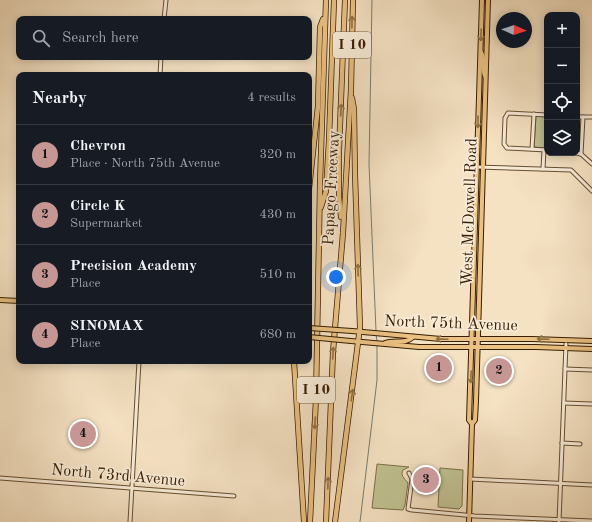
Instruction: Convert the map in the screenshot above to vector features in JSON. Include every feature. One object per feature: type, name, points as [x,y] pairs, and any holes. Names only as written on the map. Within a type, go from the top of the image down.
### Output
[{"type":"highway","name":"Papago Freeway","points":[[310,522],[316,398],[319,216],[326,0]]},
{"type":"highway","points":[[343,233],[339,198],[339,151],[345,0]]},
{"type":"highway","name":"Papago Freeway","points":[[326,522],[333,352],[343,233],[351,90],[352,0]]},
{"type":"highway","points":[[319,216],[326,191],[332,95],[334,2]]},
{"type":"highway","points":[[312,161],[318,106],[320,27],[325,15]]},
{"type":"highway","points":[[335,522],[360,332],[354,109],[351,90]]},
{"type":"highway","points":[[294,364],[304,522]]},
{"type":"main road","name":"West McDowell Road","points":[[472,424],[469,420],[482,0]]},
{"type":"main road","name":"West McDowell Road","points":[[469,522],[472,424],[475,420],[479,340],[488,0]]},
{"type":"main road","points":[[480,51],[482,54],[483,72],[486,78]]},
{"type":"main road","points":[[479,94],[485,95]]},
{"type":"main road","points":[[0,300],[16,301]]},
{"type":"main road","name":"North 75th Avenue","points":[[312,328],[385,335],[472,340],[532,339],[592,341]]},
{"type":"main road","name":"North 75th Avenue","points":[[312,337],[420,347],[566,346],[592,349]]},
{"type":"main road","points":[[383,343],[390,341],[405,342],[413,337]]},
{"type":"street","points":[[164,16],[166,0]]},
{"type":"street","points":[[160,72],[161,60]]},
{"type":"street","points":[[544,115],[508,113],[505,118],[505,146],[544,150]]},
{"type":"street","points":[[532,149],[534,114]]},
{"type":"street","points":[[592,117],[583,117],[581,154],[592,164]]},
{"type":"street","points":[[543,169],[545,156]]},
{"type":"street","points":[[477,168],[571,170],[592,191]]},
{"type":"street","points":[[559,521],[566,346]]},
{"type":"street","points":[[130,522],[138,364]]},
{"type":"street","points":[[565,369],[592,370]]},
{"type":"street","points":[[564,403],[592,404]]},
{"type":"street","points":[[562,443],[580,444]]},
{"type":"street","points":[[409,473],[412,479],[408,509],[559,521],[592,521]]},
{"type":"street","name":"North 73rd Avenue","points":[[0,478],[234,496]]},
{"type":"street","points":[[470,479],[592,485]]},
{"type":"green space","points":[[536,116],[544,117],[544,148],[534,147]]},
{"type":"green space","points":[[377,464],[409,467],[403,470],[402,473],[408,483],[403,510],[372,508]]},
{"type":"green space","points":[[440,468],[463,470],[462,506],[459,509],[438,507]]},
{"type":"waterway","points":[[372,0],[369,164],[376,331]]},
{"type":"waterway","points":[[376,334],[377,341]]},
{"type":"waterway","points":[[360,522],[377,380],[377,344]]},
{"type":"place","name":"Chevron","points":[[439,368]]},
{"type":"place","name":"Circle K","points":[[499,371]]},
{"type":"place","name":"SINOMAX","points":[[83,434]]},
{"type":"place","name":"Precision Academy","points":[[426,480]]}]
